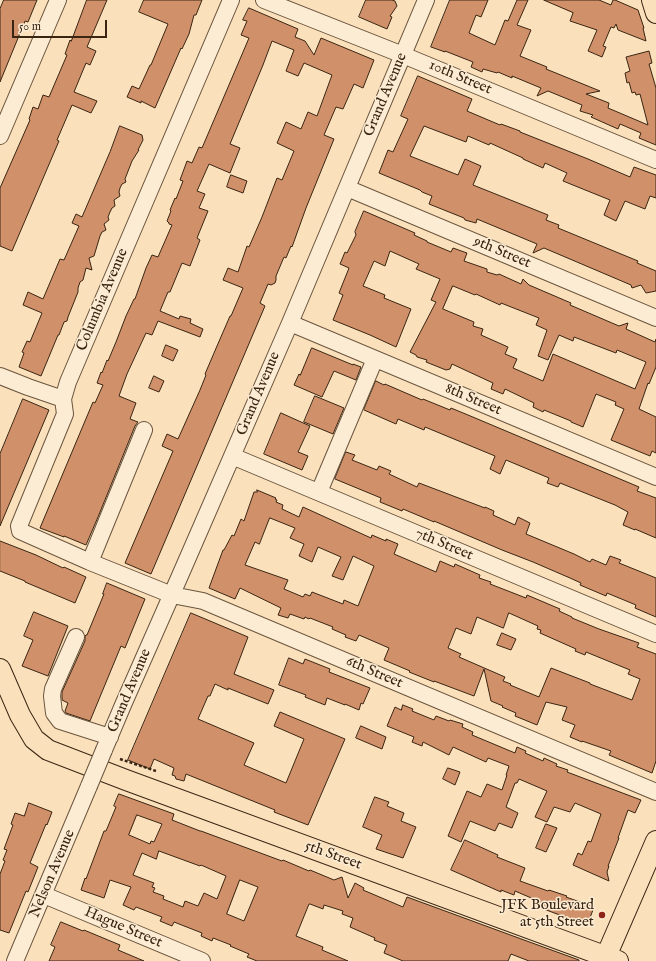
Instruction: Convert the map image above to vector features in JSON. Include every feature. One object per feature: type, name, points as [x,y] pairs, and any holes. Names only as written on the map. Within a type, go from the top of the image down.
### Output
[{"type":"main road","name":"5th Street","points":[[0,669],[20,715],[34,739],[48,750],[609,960]]},
{"type":"main road","points":[[609,960],[656,840]]},
{"type":"street","points":[[0,136],[58,0]]},
{"type":"street","name":"Columbia Avenue","points":[[90,562],[25,534],[20,531],[19,526],[65,414],[63,399],[71,375],[231,0]]},
{"type":"street","name":"10th Street","points":[[264,0],[403,55],[656,160]]},
{"type":"street","name":"Grand Avenue","points":[[90,786],[123,705],[290,323],[426,0]]},
{"type":"street","name":"9th Street","points":[[347,188],[656,318]]},
{"type":"street","name":"8th Street","points":[[290,323],[656,477]]},
{"type":"street","points":[[319,492],[375,359]]},
{"type":"street","points":[[0,376],[63,399]]},
{"type":"street","points":[[90,562],[144,430]]},
{"type":"street","name":"7th Street","points":[[232,456],[656,634]]},
{"type":"street","name":"6th Street","points":[[90,562],[172,595],[203,601],[656,792]]},
{"type":"street","points":[[76,637],[53,689],[52,696],[54,713],[60,721],[107,744]]},
{"type":"street","name":"Nelson Avenue","points":[[16,961],[90,786]]},
{"type":"street","name":"Hague Street","points":[[44,895],[202,961]]},
{"type":"path","points":[[120,759],[156,771]]},
{"type":"building","points":[[4,0],[37,0],[28,22],[25,21],[0,82],[0,9]]},
{"type":"building","points":[[87,0],[107,0],[87,47],[96,51],[90,65],[86,63],[74,92],[97,101],[91,113],[72,105],[57,140],[59,141],[12,251],[0,246],[0,188],[30,120],[33,107],[38,109],[43,95],[49,97],[67,55],[65,54],[70,40],[71,41]]},
{"type":"building","points":[[144,0],[202,0],[196,15],[194,15],[189,34],[182,49],[181,48],[155,108],[141,101],[141,103],[127,97],[132,86],[139,89],[168,24],[139,12]]},
{"type":"building","points":[[366,0],[395,1],[397,6],[390,16],[392,17],[387,29],[359,17]]},
{"type":"building","points":[[450,0],[488,0],[481,17],[476,15],[469,33],[495,45],[505,20],[508,21],[517,0],[528,0],[517,25],[531,30],[520,56],[547,67],[546,69],[600,91],[586,94],[609,103],[608,108],[648,125],[640,94],[636,95],[635,92],[632,93],[629,82],[627,83],[625,73],[630,71],[626,57],[649,51],[652,63],[649,64],[656,88],[656,145],[639,138],[641,133],[620,124],[618,129],[591,117],[593,115],[580,111],[582,105],[548,91],[537,96],[541,88],[498,72],[483,69],[482,72],[471,67],[473,62],[431,47]]},
{"type":"building","points":[[544,0],[599,0],[611,5],[613,0],[615,0],[638,10],[644,28],[646,41],[618,30],[616,24],[614,28],[611,27],[603,46],[606,47],[602,57],[588,51],[597,30],[570,21],[573,13]]},
{"type":"building","points":[[249,8],[298,29],[295,37],[305,41],[314,55],[321,38],[374,60],[363,88],[354,84],[343,109],[336,107],[324,135],[334,139],[292,247],[291,246],[286,258],[284,257],[276,276],[275,283],[271,285],[268,284],[260,303],[265,306],[151,574],[125,563],[173,451],[162,446],[167,434],[178,439],[243,288],[223,280],[228,268],[238,272],[247,246],[249,247],[277,178],[282,180],[294,151],[277,143],[286,122],[301,129],[308,112],[317,116],[332,75],[304,63],[298,76],[286,71],[294,50],[272,41],[230,144],[240,148],[230,173],[209,164],[197,191],[205,194],[199,208],[208,211],[197,238],[200,240],[190,266],[182,263],[160,311],[179,319],[180,316],[191,319],[190,323],[203,329],[200,337],[158,321],[152,335],[146,333],[127,374],[119,396],[136,403],[130,419],[138,422],[135,426],[86,545],[40,528],[93,402],[95,403],[103,385],[97,383],[101,372],[102,373],[107,360],[108,361],[126,316],[135,299],[146,268],[152,255],[158,257],[172,225],[167,221],[171,211],[170,210],[183,181],[180,180],[187,161],[192,163],[199,147],[202,148],[249,38],[241,35],[247,21],[243,20]]},
{"type":"building","points":[[418,76],[472,99],[467,111],[500,125],[501,124],[520,131],[630,177],[634,167],[656,175],[656,198],[650,196],[645,209],[625,201],[616,221],[604,215],[610,200],[563,181],[567,173],[545,163],[543,168],[490,143],[489,145],[468,136],[466,142],[424,126],[410,156],[458,175],[465,159],[481,166],[473,185],[548,215],[546,220],[559,225],[558,228],[638,261],[637,263],[656,271],[656,291],[646,293],[641,285],[632,288],[631,285],[544,248],[533,253],[537,244],[477,219],[476,223],[465,220],[464,218],[429,204],[432,196],[379,173],[388,150],[393,152],[408,119],[401,116]]},
{"type":"building","points":[[120,126],[142,135],[143,140],[132,161],[125,179],[126,182],[122,184],[120,188],[120,196],[114,200],[115,206],[110,212],[108,217],[109,220],[104,224],[106,230],[102,232],[100,236],[94,256],[89,258],[92,270],[86,268],[83,280],[80,282],[78,292],[67,321],[64,322],[41,376],[19,367],[24,353],[22,352],[27,341],[30,342],[42,313],[23,305],[28,292],[43,299],[60,259],[64,260],[79,226],[72,223],[76,214],[82,217]]},
{"type":"building","points":[[231,175],[247,181],[243,193],[227,187]]},
{"type":"building","points":[[364,211],[415,233],[414,235],[427,242],[451,252],[453,248],[467,253],[464,261],[487,269],[487,272],[497,275],[499,274],[521,284],[523,279],[529,285],[571,303],[570,305],[619,326],[628,323],[626,329],[655,342],[656,339],[656,367],[649,384],[648,383],[639,409],[656,417],[656,453],[652,451],[650,456],[611,440],[624,409],[615,405],[616,402],[596,394],[583,427],[544,410],[543,412],[533,407],[534,403],[505,389],[503,394],[491,389],[493,383],[452,364],[450,369],[446,370],[426,362],[427,360],[417,357],[410,352],[436,302],[431,300],[440,279],[416,269],[419,264],[390,251],[385,266],[374,261],[363,286],[385,295],[384,298],[411,309],[396,347],[333,320],[343,295],[339,293],[349,268],[340,264],[345,252],[347,253],[356,235],[355,232]],"holes":[[[453,286],[475,295],[476,294],[500,305],[501,303],[539,318],[536,325],[547,330],[538,356],[548,360],[559,335],[573,341],[574,337],[616,353],[617,350],[646,362],[635,389],[553,354],[543,381],[513,368],[517,359],[505,354],[508,347],[481,335],[483,329],[473,326],[474,322],[443,309]]]},
{"type":"building","points":[[166,345],[178,350],[173,361],[162,356]]},
{"type":"building","points":[[312,348],[361,367],[356,380],[334,371],[322,397],[294,385]]},
{"type":"building","points":[[154,376],[164,381],[159,392],[149,388]]},
{"type":"building","points":[[376,381],[422,400],[423,399],[450,410],[451,408],[639,487],[637,491],[656,498],[656,538],[623,525],[628,512],[615,505],[560,483],[558,487],[547,483],[549,478],[506,460],[500,474],[490,469],[495,456],[425,427],[424,430],[398,419],[396,424],[364,410]]},
{"type":"building","points":[[315,396],[344,408],[333,434],[304,422]]},
{"type":"building","points":[[23,399],[49,410],[0,526],[0,454]]},
{"type":"building","points":[[281,413],[310,426],[298,452],[308,456],[302,470],[264,454]]},
{"type":"building","points":[[346,452],[355,455],[352,460],[377,470],[379,466],[391,471],[389,474],[417,487],[419,483],[485,507],[494,511],[493,515],[515,525],[518,517],[530,523],[526,534],[590,562],[592,559],[606,565],[610,556],[621,560],[619,563],[656,578],[656,617],[635,608],[636,605],[607,593],[606,596],[580,585],[581,583],[533,562],[434,521],[380,502],[381,498],[335,479]]},
{"type":"building","points":[[257,490],[276,498],[276,502],[283,505],[282,509],[299,517],[303,507],[371,538],[372,535],[398,544],[394,554],[436,572],[440,561],[454,567],[455,564],[480,575],[479,578],[491,582],[490,584],[526,598],[527,595],[560,609],[559,611],[572,618],[639,643],[637,647],[656,654],[656,761],[652,773],[609,755],[611,751],[570,737],[575,725],[562,720],[567,707],[546,702],[537,725],[515,716],[516,713],[491,701],[484,669],[474,696],[409,672],[410,671],[384,660],[389,648],[359,635],[356,641],[345,637],[346,635],[332,629],[333,627],[310,618],[305,617],[304,619],[290,614],[288,618],[278,615],[281,608],[240,588],[235,599],[209,588],[223,550],[232,535],[234,536],[241,519],[244,521],[254,492],[257,492]],"holes":[[[270,518],[295,528],[290,538],[304,544],[299,556],[312,562],[318,547],[341,557],[332,576],[343,580],[353,556],[374,566],[358,606],[344,600],[343,604],[312,592],[310,596],[305,594],[303,597],[284,589],[288,580],[245,565],[255,542],[259,544]],[[509,613],[538,626],[537,629],[541,630],[540,633],[576,649],[575,651],[585,655],[586,652],[630,670],[628,674],[640,679],[632,700],[551,668],[539,697],[510,685],[511,684],[503,681],[505,677],[459,657],[461,654],[448,648],[456,628],[471,634],[477,617],[503,628]]]},
{"type":"building","points":[[0,541],[86,577],[75,603],[0,571]]},
{"type":"building","points":[[107,583],[145,599],[125,648],[121,646],[90,721],[66,713],[65,711],[68,703],[62,700],[62,692],[85,641],[85,636],[87,635]]},
{"type":"building","points":[[34,612],[68,626],[48,676],[22,666],[33,640],[24,636]]},
{"type":"building","points":[[191,613],[248,637],[234,674],[274,690],[268,704],[215,684],[198,719],[254,743],[244,765],[286,783],[304,739],[274,726],[280,712],[345,739],[308,825],[186,774],[184,781],[176,779],[175,776],[172,775],[174,768],[154,759],[150,769],[128,760]]},
{"type":"building","points":[[502,633],[516,639],[511,650],[497,645]]},
{"type":"building","points":[[289,658],[303,664],[305,659],[330,669],[329,672],[370,688],[363,704],[361,703],[359,710],[327,698],[325,705],[305,697],[306,695],[279,685]]},
{"type":"building","points":[[403,705],[413,709],[412,711],[434,720],[436,716],[463,724],[462,727],[473,732],[472,735],[515,753],[517,747],[526,751],[525,753],[543,761],[544,758],[557,764],[556,766],[568,770],[567,772],[641,800],[635,813],[628,810],[608,866],[607,872],[609,881],[573,865],[578,853],[582,855],[588,841],[591,842],[601,814],[575,803],[570,812],[554,807],[547,822],[535,817],[547,791],[519,779],[517,783],[515,783],[506,807],[518,813],[512,828],[499,823],[495,831],[470,821],[461,842],[448,836],[467,791],[481,797],[487,784],[502,790],[509,766],[488,758],[486,762],[453,747],[449,755],[423,742],[422,746],[412,742],[414,737],[387,726],[395,707],[401,710]]},
{"type":"building","points":[[361,726],[386,737],[382,749],[356,738]]},
{"type":"building","points":[[448,768],[460,772],[455,785],[443,779]]},
{"type":"building","points":[[119,794],[174,814],[172,820],[200,831],[282,861],[283,860],[334,880],[342,877],[348,898],[355,883],[364,888],[363,890],[403,907],[407,897],[579,961],[529,961],[511,954],[508,961],[403,961],[384,953],[387,945],[350,927],[353,918],[342,914],[343,911],[324,905],[323,909],[309,904],[296,936],[323,947],[322,950],[348,961],[257,961],[247,957],[249,954],[230,946],[231,945],[213,938],[212,941],[201,936],[202,933],[174,922],[172,926],[160,921],[162,917],[136,907],[134,910],[123,905],[131,887],[110,880],[104,898],[81,890],[104,831],[106,831],[116,807],[114,806]],"holes":[[[137,815],[162,824],[154,842],[151,841],[150,844],[129,835]],[[159,851],[200,866],[201,865],[226,876],[217,899],[204,893],[198,906],[185,901],[183,907],[163,899],[164,896],[153,892],[155,888],[152,887],[154,883],[133,875],[142,853],[156,859]],[[240,880],[258,887],[244,921],[227,914]]]},
{"type":"building","points":[[375,797],[389,802],[387,806],[404,813],[401,821],[416,827],[403,858],[376,849],[382,835],[363,827]]},
{"type":"building","points":[[29,803],[52,812],[30,863],[38,867],[28,892],[26,891],[9,933],[0,930],[0,874],[7,850],[4,849],[13,825],[11,824],[15,813],[24,816]]},
{"type":"building","points":[[546,824],[557,828],[546,852],[536,848]]},
{"type":"building","points":[[465,840],[498,855],[497,857],[525,868],[520,881],[567,896],[566,897],[594,907],[587,926],[564,919],[565,917],[541,908],[543,903],[515,891],[514,895],[501,890],[501,892],[451,870]]},
{"type":"building","points":[[61,922],[120,945],[118,950],[144,961],[49,961],[55,947],[51,945]]},
{"type":"place","name":"JFK Boulevard at 5th Street","points":[[602,915]]}]
